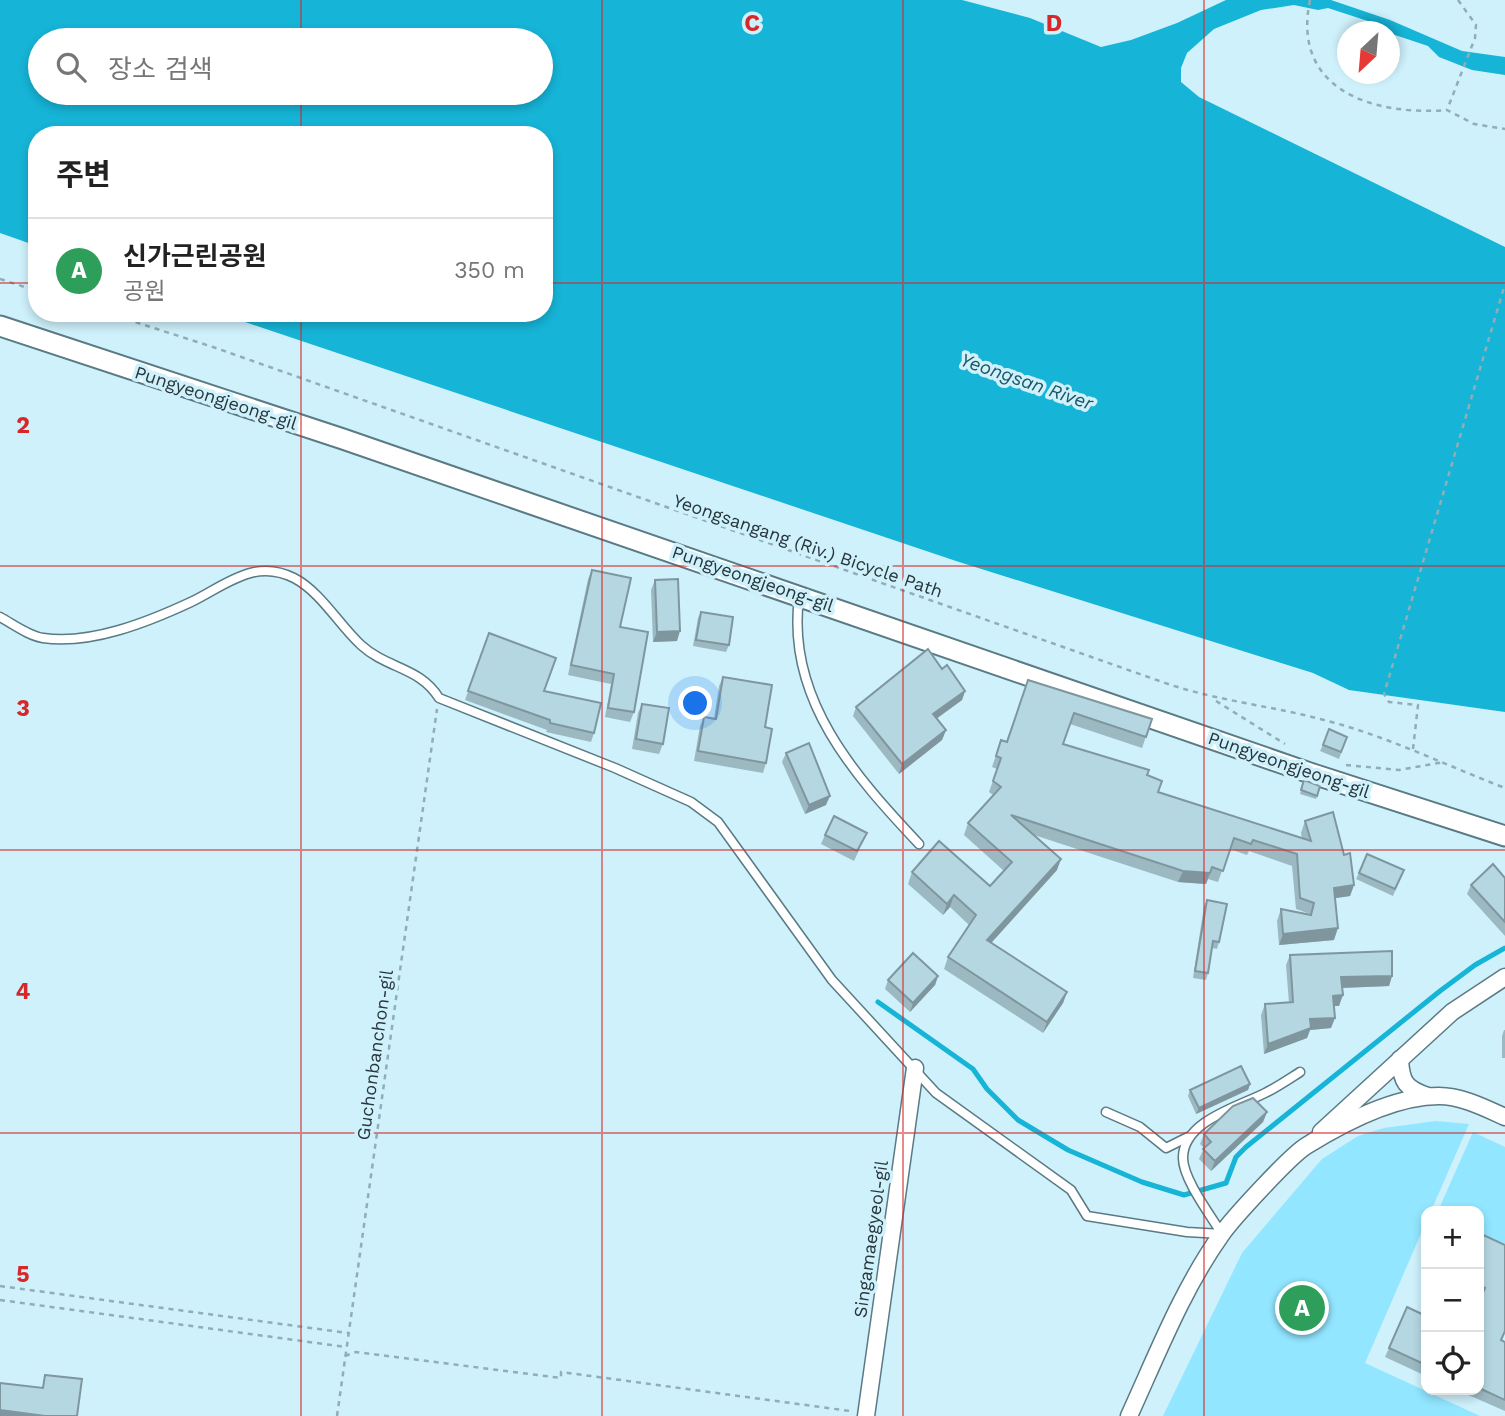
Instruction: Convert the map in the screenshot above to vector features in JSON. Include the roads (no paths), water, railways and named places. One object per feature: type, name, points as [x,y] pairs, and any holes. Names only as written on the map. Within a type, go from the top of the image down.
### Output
[{"type":"street","name":"Pungyeongjeong-gil","points":[[0,326],[799,595],[1310,774],[1505,836]]},
{"type":"street","points":[[1129,1416],[1182,1302],[1222,1234],[1303,1148],[1400,1059],[1452,1012],[1505,977]]},
{"type":"street","points":[[1400,1059],[1401,1078],[1409,1090],[1430,1097]]},
{"type":"street","name":"Singamaegyeol-gil","points":[[866,1415],[915,1068]]},
{"type":"street","points":[[1303,1148],[1362,1117],[1405,1100],[1441,1096],[1471,1103],[1505,1117]]},
{"type":"lane","points":[[0,617],[40,638],[82,638],[135,624],[191,602],[243,573],[260,569],[292,577],[307,586],[360,645],[377,658],[423,677],[439,698],[615,768],[691,802],[718,822],[832,980],[936,1093],[1071,1190],[1087,1216],[1187,1232],[1222,1234]]},
{"type":"lane","points":[[799,595],[796,639],[824,723],[862,783],[919,844]]},
{"type":"lane","points":[[1105,1112],[1140,1127],[1166,1148],[1188,1137],[1227,1108],[1268,1092],[1300,1072]]},
{"type":"lane","points":[[1188,1137],[1182,1158],[1191,1182],[1222,1234]]},
{"type":"water","name":"Yeongsan River","points":[[0,0],[962,0],[1030,18],[1101,47],[1131,40],[1177,23],[1226,0],[1331,0],[1390,20],[1392,21],[1368,21],[1328,8],[1318,10],[1294,5],[1261,10],[1214,29],[1187,53],[1181,68],[1181,82],[1199,97],[1505,247],[1505,712],[1349,690],[1313,673],[956,561],[245,322],[553,322],[553,126],[28,126],[28,243],[0,233]]},
{"type":"water","points":[[1400,24],[1462,51],[1505,57],[1505,75],[1472,70],[1439,57],[1428,46],[1400,37]]},
{"type":"waterway","points":[[878,1002],[973,1069],[987,1089],[1018,1120],[1068,1150],[1142,1182],[1184,1195],[1226,1183],[1236,1157],[1246,1147],[1440,991],[1475,965],[1505,948]]},
{"type":"place","name":"신가근린공원","points":[[1302,1308]]}]
